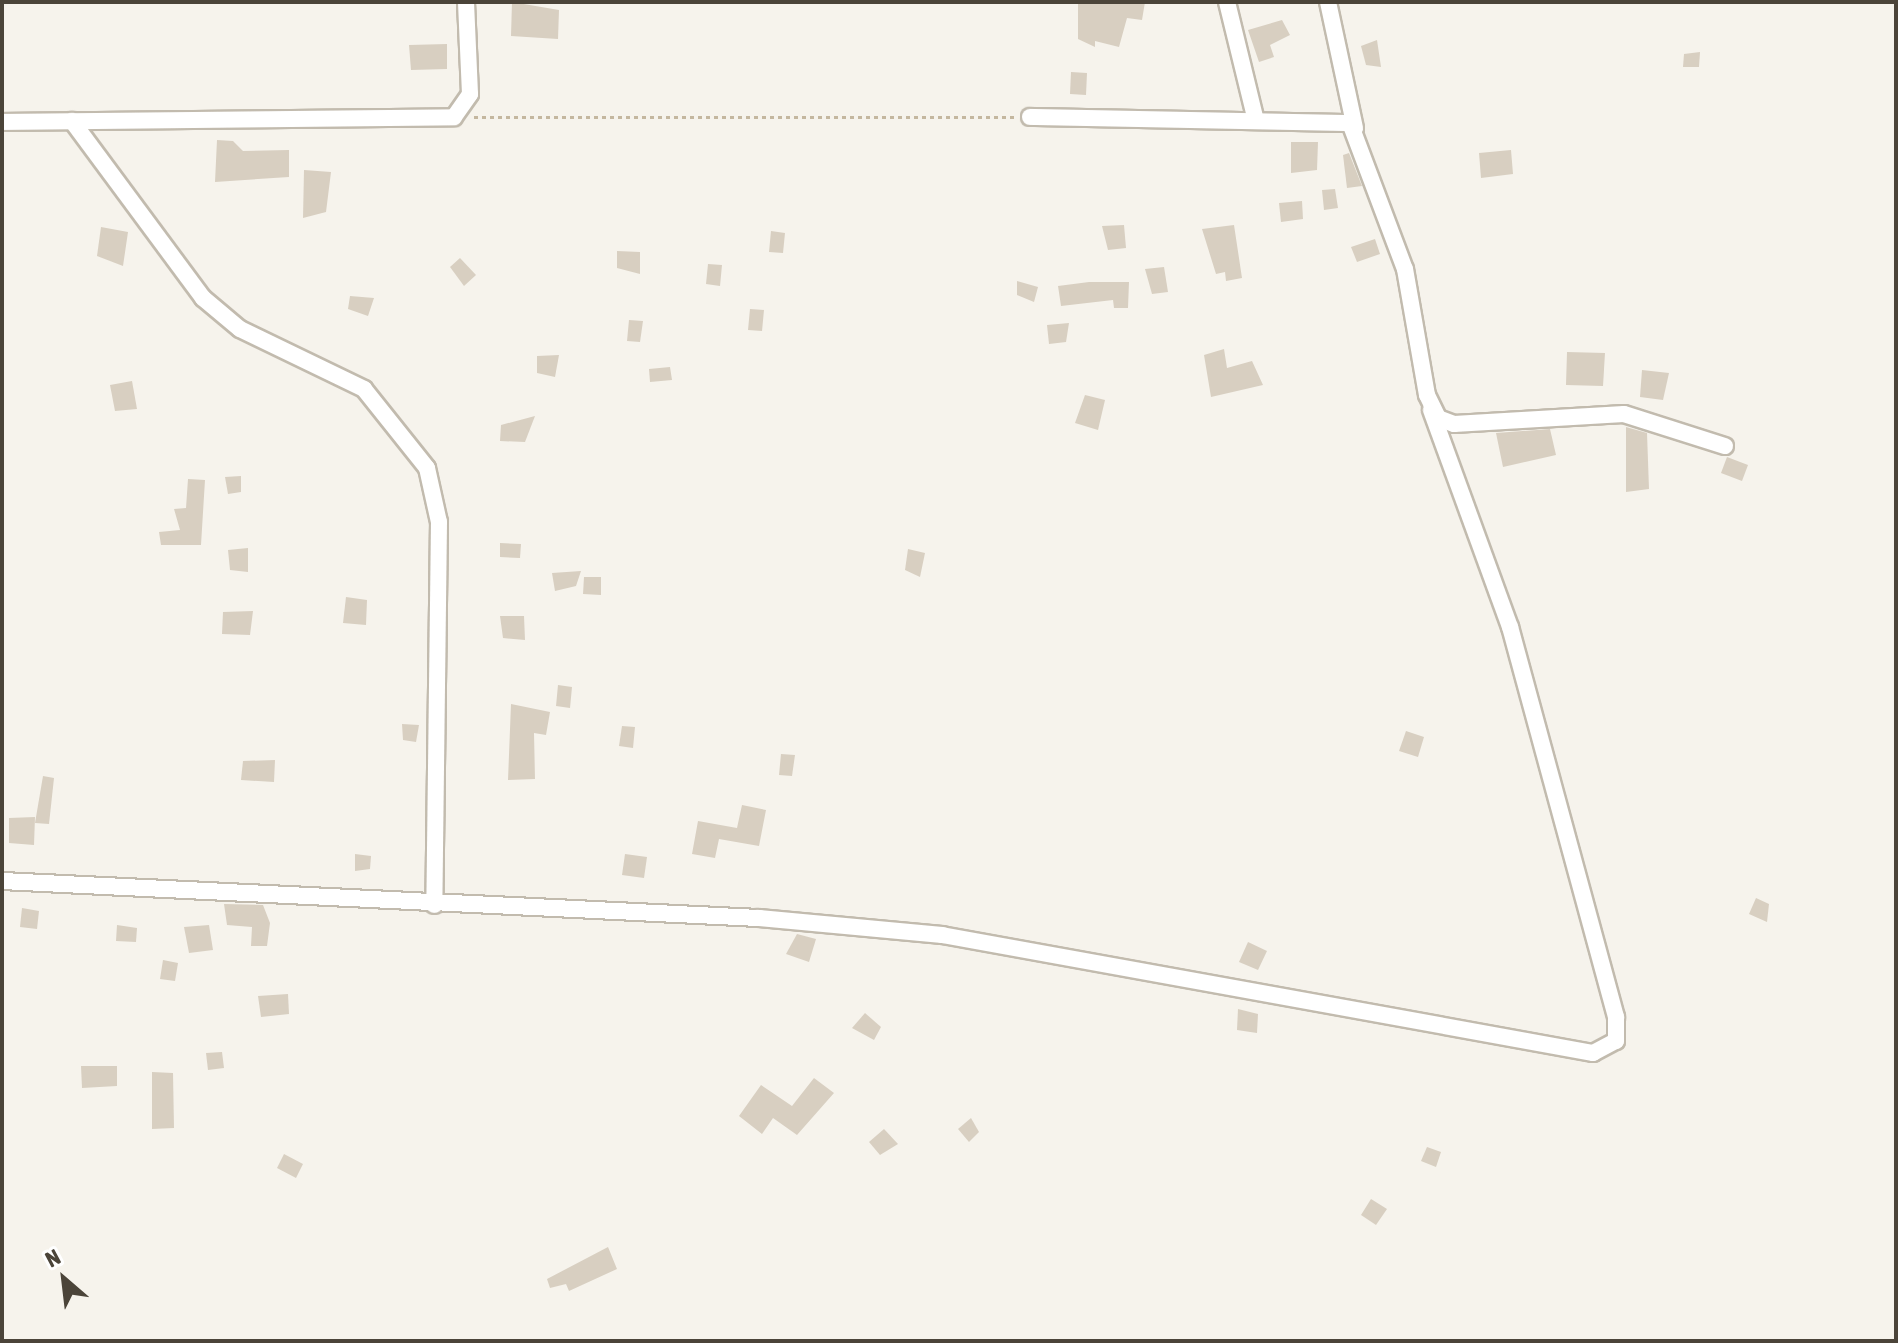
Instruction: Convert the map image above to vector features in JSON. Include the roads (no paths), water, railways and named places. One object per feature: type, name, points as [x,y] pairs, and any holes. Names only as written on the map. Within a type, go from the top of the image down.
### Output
[{"type":"street","points":[[2,122],[454,117],[470,94],[466,2]]},
{"type":"street","points":[[1227,2],[1255,117]]},
{"type":"street","points":[[2,881],[434,905],[759,918],[1004,942],[1574,1054],[1606,1049],[1616,1041],[1616,1017],[1510,627],[1431,410],[1405,269],[1355,128],[1328,2]]},
{"type":"street","points":[[1030,117],[1255,117],[1341,120],[1355,128]]},
{"type":"street","points":[[72,121],[203,298],[240,329],[364,389],[427,468],[439,522],[434,905]]},
{"type":"street","points":[[1431,410],[1454,424],[1624,414],[1725,446]]}]
